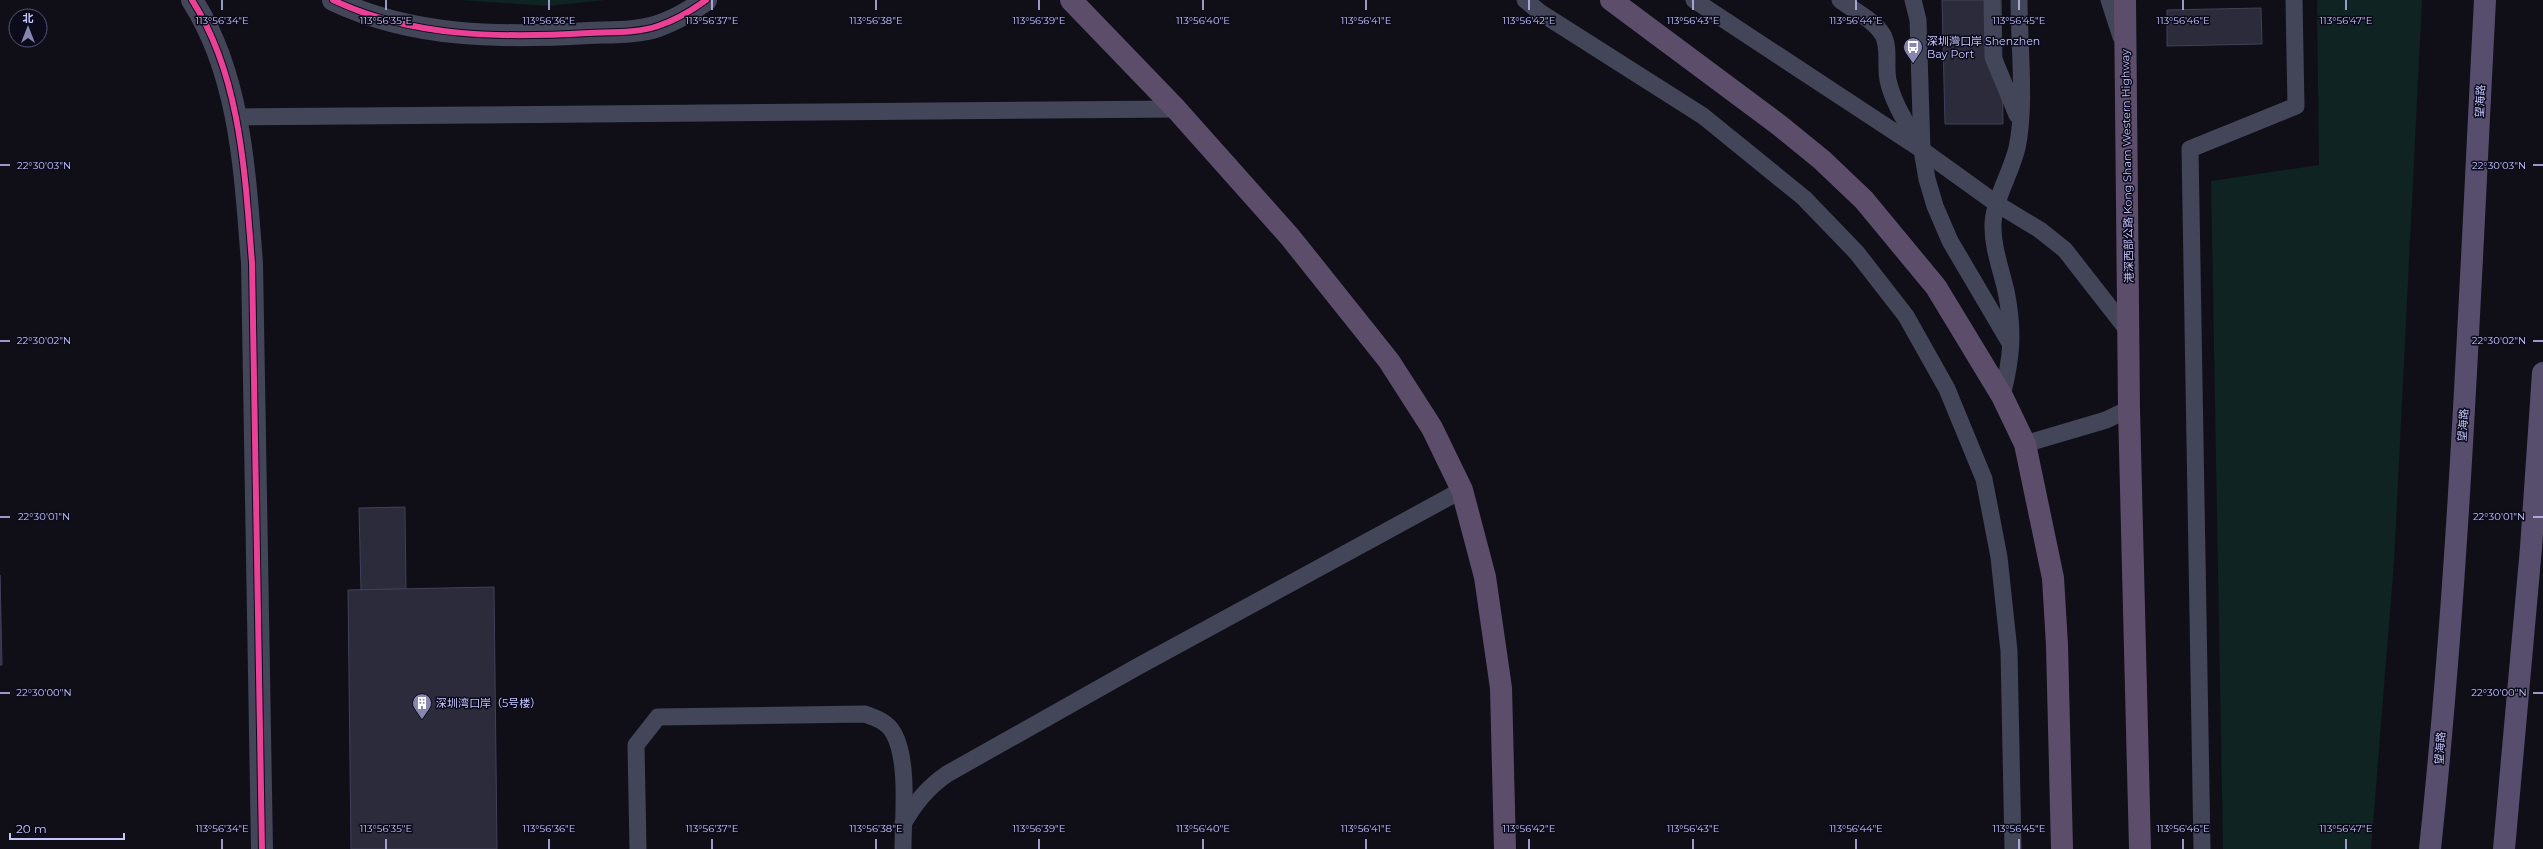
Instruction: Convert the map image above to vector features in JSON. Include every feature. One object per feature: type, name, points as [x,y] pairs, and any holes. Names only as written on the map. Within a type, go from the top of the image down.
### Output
[{"type":"highway","points":[[1071,0],[1176,109],[1290,237],[1389,361],[1432,428],[1462,490],[1485,577],[1501,688],[1505,849]]},
{"type":"highway","points":[[1610,0],[1779,125],[1822,160],[1864,200],[1936,287],[2002,396],[2024,444],[2053,578],[2057,645],[2062,849]]},
{"type":"highway","name":"港深西部公路 Kong Sham Western Highway","points":[[2125,0],[2129,409],[2140,849]]},
{"type":"main road","name":"望海路","points":[[2430,849],[2440,760],[2463,424],[2485,0]]},
{"type":"main road","points":[[2504,849],[2537,548],[2543,373]]},
{"type":"street","points":[[192,0],[200,13],[221,62],[236,117],[246,192],[252,263],[262,849]]},
{"type":"street","points":[[333,0],[383,18],[426,30],[484,36],[551,35],[657,27],[690,12],[706,0]]},
{"type":"lane","points":[[1525,0],[1541,13],[1703,116],[1804,198],[1858,253],[1906,316],[1947,389],[1986,486],[1999,557],[2009,651],[2013,849]]},
{"type":"lane","points":[[1694,0],[1922,150],[1998,204],[2040,230],[2064,250],[2129,332]]},
{"type":"lane","points":[[1840,0],[1883,35],[1886,44],[1888,79],[1893,98],[1922,150]]},
{"type":"lane","points":[[1913,0],[1918,20],[1922,150],[1934,206],[1950,241],[2011,344]]},
{"type":"lane","points":[[1992,0],[1993,57],[2020,124]]},
{"type":"lane","points":[[2002,396],[2011,360],[2010,315],[1994,238],[1993,222],[2012,165],[2020,124],[2019,0]]},
{"type":"lane","points":[[2109,0],[2126,50]]},
{"type":"lane","points":[[2202,849],[2190,150],[2296,106],[2294,0]]},
{"type":"lane","points":[[236,117],[1176,109]]},
{"type":"lane","points":[[2024,444],[2106,420],[2129,409]]},
{"type":"lane","points":[[903,824],[914,805],[929,787],[947,774],[1462,490]]},
{"type":"lane","points":[[638,849],[636,745],[658,717],[865,714],[883,721],[894,733],[900,750],[903,849]]},
{"type":"green space","points":[[460,0],[606,0],[548,6]]},
{"type":"green space","points":[[2317,0],[2422,0],[2394,562],[2371,849],[2223,849],[2211,181],[2319,165]]},
{"type":"building","points":[[1942,0],[2001,0],[2003,124],[1945,124]]},
{"type":"building","points":[[2261,8],[2262,44],[2167,46],[2167,10]]},
{"type":"building","points":[[405,507],[406,589],[361,590],[359,508]]},
{"type":"building","points":[[0,575],[2,665],[0,665]]},
{"type":"building","name":"深圳湾口岸（5号楼）","points":[[494,587],[497,849],[351,849],[348,590]]},
{"type":"cycle path","points":[[192,0],[208,30],[221,61],[231,93],[238,127],[247,195],[252,263],[262,849]]},
{"type":"cycle path","points":[[333,0],[363,13],[395,22],[458,33],[491,35],[556,35],[642,30],[671,21],[706,0]]},
{"type":"place","name":"深圳灣口岸 Shenzhen Bay Port","points":[[1913,64]]},
{"type":"place","name":"深圳湾口岸（5号楼）","points":[[422,720]]}]
